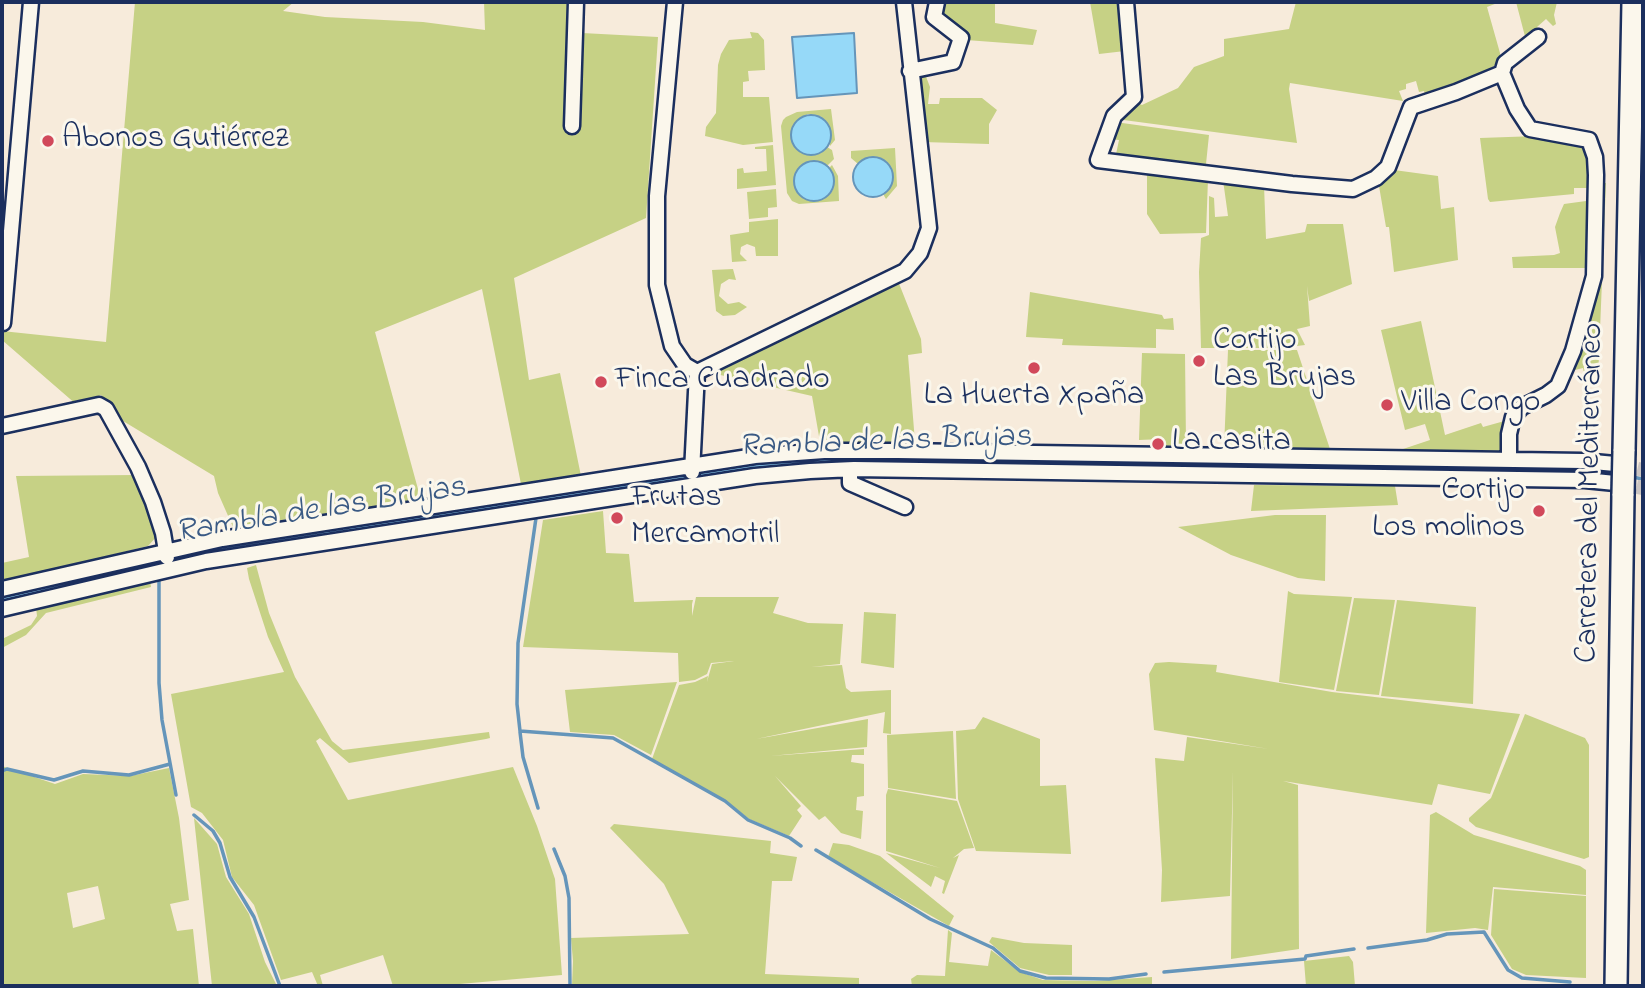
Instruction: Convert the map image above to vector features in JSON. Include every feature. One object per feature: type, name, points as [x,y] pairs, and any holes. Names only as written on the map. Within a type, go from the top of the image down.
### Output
[{"type":"highway","name":"Carretera del Mediterráneo","points":[[1618,982],[1619,488],[1633,2]]},
{"type":"street","points":[[3,323],[31,2]]},
{"type":"street","points":[[572,126],[576,2]]},
{"type":"street","points":[[676,2],[657,195],[657,285],[671,346],[685,365],[697,372]]},
{"type":"street","points":[[697,372],[905,271],[920,253],[929,229],[904,2]]},
{"type":"street","points":[[910,71],[953,62],[961,38],[934,17],[937,2]]},
{"type":"street","points":[[1126,2],[1134,97],[1114,116],[1098,160],[1353,189],[1376,178],[1388,167],[1411,107],[1503,73]]},
{"type":"street","points":[[1509,460],[1509,434],[1513,417],[1522,407],[1558,386],[1573,351],[1594,276],[1596,175],[1595,157],[1589,140],[1530,129],[1517,109],[1503,73],[1505,63],[1538,37]]},
{"type":"street","points":[[693,475],[697,372]]},
{"type":"street","points":[[2,426],[99,405],[106,409],[138,467],[153,502],[167,559]]},
{"type":"street","points":[[2,609],[167,559],[222,539],[693,475],[796,453],[898,450],[1583,461],[1620,458]]},
{"type":"street","points":[[693,475],[755,476],[850,470],[1560,480],[1619,488]]},
{"type":"street","points":[[850,470],[849,483],[905,507]]},
{"type":"street","points":[[2,589],[167,559]]},
{"type":"green space","points":[[135,2],[294,2],[283,11],[325,17],[423,22],[485,30],[484,2],[572,2],[582,33],[658,37],[646,218],[514,278],[529,380],[560,373],[581,476],[521,484],[482,289],[375,332],[421,500],[233,527],[218,493],[214,476],[123,421],[101,395],[77,405],[2,340],[2,331],[106,342]]},
{"type":"green space","points":[[940,2],[995,2],[995,23],[1037,30],[1033,45],[966,40],[938,15]]},
{"type":"green space","points":[[1090,2],[1122,2],[1125,51],[1099,54]]},
{"type":"green space","points":[[1296,2],[1500,2],[1487,7],[1500,62],[1462,86],[1426,97],[1424,91],[1419,92],[1416,81],[1406,84],[1406,89],[1399,91],[1403,101],[1290,83],[1297,143],[1116,119],[1135,102],[1142,105],[1178,88],[1194,67],[1224,56],[1224,39],[1289,29]]},
{"type":"green space","points":[[1516,2],[1557,2],[1554,15],[1556,24],[1553,26],[1546,19],[1537,27],[1540,31],[1527,44]]},
{"type":"green space","points":[[750,32],[758,33],[764,40],[765,70],[748,71],[749,81],[743,82],[743,97],[769,97],[773,142],[743,145],[705,136],[706,127],[716,113],[721,54],[729,40],[752,38]]},
{"type":"green space","points":[[925,74],[930,87],[928,104],[939,104],[940,98],[982,98],[997,110],[989,124],[989,144],[923,142],[917,77]]},
{"type":"green space","points":[[831,109],[835,140],[830,146],[822,117],[808,114],[796,121],[804,154],[817,154],[827,147],[832,150],[834,159],[827,166],[824,164],[794,181],[799,194],[809,201],[821,200],[831,193],[834,187],[829,168],[832,165],[838,176],[839,201],[799,204],[792,201],[787,193],[781,126],[783,120],[797,112]]},
{"type":"green space","points":[[1115,122],[1209,135],[1206,164],[1115,159],[1119,140],[1110,139]]},
{"type":"green space","points":[[1537,136],[1568,139],[1588,148],[1590,191],[1588,194],[1588,188],[1574,188],[1574,194],[1490,202],[1480,138]]},
{"type":"green space","points":[[773,145],[776,185],[737,189],[737,169],[743,168],[744,173],[767,171],[766,149],[755,147]]},
{"type":"green space","points":[[895,148],[897,186],[886,199],[883,194],[886,192],[888,164],[876,157],[858,164],[851,158],[851,151]]},
{"type":"green space","points":[[1394,170],[1438,176],[1441,209],[1454,207],[1458,260],[1394,272],[1389,227],[1386,227],[1379,186]]},
{"type":"green space","points":[[1147,172],[1208,179],[1206,233],[1160,234],[1147,214]]},
{"type":"green space","points":[[1223,180],[1264,185],[1266,239],[1305,232],[1307,224],[1343,224],[1352,284],[1309,301],[1307,286],[1310,326],[1297,329],[1305,345],[1281,348],[1201,348],[1201,238],[1209,235],[1209,196],[1214,198],[1215,217],[1228,216]]},
{"type":"green space","points":[[1599,183],[1606,183],[1598,379],[1586,383],[1583,368],[1571,371],[1582,337]]},
{"type":"green space","points":[[776,189],[777,207],[768,208],[768,217],[749,219],[747,192]]},
{"type":"green space","points":[[1586,201],[1591,203],[1590,268],[1513,268],[1512,257],[1560,253],[1555,227],[1564,204]]},
{"type":"green space","points":[[778,219],[778,256],[756,256],[755,247],[747,244],[741,247],[740,254],[747,261],[732,262],[730,235],[749,232],[749,222]]},
{"type":"green space","points":[[733,269],[736,280],[729,279],[721,284],[719,296],[728,304],[739,302],[747,307],[735,315],[723,316],[716,311],[712,270]]},
{"type":"green space","points":[[898,281],[921,339],[922,353],[908,355],[915,442],[820,442],[812,396],[716,374],[713,371]]},
{"type":"green space","points":[[1030,292],[1162,315],[1164,319],[1173,318],[1174,330],[1156,329],[1156,348],[1062,345],[1063,339],[1026,337]]},
{"type":"green space","points":[[1421,321],[1445,435],[1481,423],[1483,427],[1508,420],[1504,453],[1397,451],[1430,440],[1425,424],[1405,430],[1381,330]]},
{"type":"green space","points":[[1228,350],[1297,350],[1330,449],[1224,448]]},
{"type":"green space","points":[[1142,353],[1185,354],[1186,444],[1165,446],[1163,439],[1139,440]]},
{"type":"green space","points":[[136,475],[158,535],[148,546],[2,582],[2,563],[29,557],[16,476]]},
{"type":"green space","points":[[1254,485],[1395,486],[1398,505],[1251,511]]},
{"type":"green space","points":[[603,511],[606,553],[629,554],[634,602],[693,600],[692,616],[696,597],[779,597],[773,613],[808,623],[843,624],[840,664],[811,667],[842,665],[846,688],[851,692],[891,690],[891,734],[883,733],[885,712],[756,739],[868,719],[867,747],[770,756],[864,749],[864,755],[852,755],[851,762],[864,764],[864,796],[857,797],[856,810],[863,811],[861,839],[841,833],[825,816],[819,820],[775,776],[801,806],[797,810],[802,816],[789,836],[749,819],[725,800],[652,759],[679,685],[708,676],[707,682],[712,664],[734,661],[711,663],[707,674],[695,680],[679,682],[678,653],[523,647],[543,520]]},
{"type":"green space","points":[[1275,515],[1326,515],[1325,581],[1298,578],[1231,555],[1178,527]]},
{"type":"green space","points":[[256,565],[269,613],[295,677],[332,741],[343,750],[489,732],[490,738],[486,739],[349,763],[320,738],[316,741],[348,800],[513,767],[555,879],[562,975],[437,986],[393,986],[383,955],[320,975],[323,986],[318,986],[312,972],[281,980],[254,905],[232,877],[223,840],[202,813],[191,807],[171,694],[284,672],[268,637],[249,579],[247,568]]},
{"type":"green space","points":[[150,580],[151,587],[46,613],[26,635],[2,648],[2,639],[31,625],[37,616],[36,607]]},
{"type":"green space","points":[[1288,591],[1294,594],[1352,597],[1334,690],[1279,682]]},
{"type":"green space","points":[[1354,598],[1395,600],[1379,695],[1336,691]]},
{"type":"green space","points":[[1397,600],[1476,607],[1473,704],[1381,696]]},
{"type":"green space","points":[[864,612],[896,614],[894,668],[861,663]]},
{"type":"green space","points":[[1155,663],[1217,665],[1216,672],[1332,692],[1520,714],[1490,794],[1438,784],[1432,805],[1283,781],[1298,785],[1299,949],[1231,959],[1233,771],[1230,896],[1161,902],[1162,870],[1155,758],[1184,761],[1187,737],[1269,749],[1154,730],[1149,674]]},
{"type":"green space","points":[[677,682],[651,755],[614,735],[570,732],[565,690]]},
{"type":"green space","points":[[1525,714],[1585,738],[1589,745],[1589,857],[1584,859],[1476,827],[1469,821],[1491,798]]},
{"type":"green space","points":[[983,717],[1040,739],[1040,786],[1066,785],[1071,854],[976,851],[958,799],[956,731],[975,729]]},
{"type":"green space","points":[[953,731],[956,799],[888,788],[887,735]]},
{"type":"green space","points":[[2,766],[55,784],[83,774],[130,776],[169,768],[179,818],[189,900],[170,904],[177,931],[193,929],[199,986],[2,986]],"holes":[[[98,886],[105,919],[73,928],[67,893]]]},
{"type":"green space","points":[[888,789],[957,801],[974,848],[964,849],[953,858],[959,855],[944,894],[945,881],[935,876],[931,887],[886,853],[940,868],[886,851]]},
{"type":"green space","points":[[1436,812],[1474,835],[1580,866],[1586,870],[1586,895],[1493,887],[1488,930],[1475,928],[1426,933],[1430,815]]},
{"type":"green space","points":[[194,818],[217,844],[226,877],[249,914],[265,962],[277,986],[212,986]]},
{"type":"green space","points":[[614,824],[771,841],[770,853],[797,857],[792,881],[772,881],[765,974],[859,978],[859,986],[572,986],[571,938],[689,934],[664,884],[610,828]]},
{"type":"green space","points":[[833,843],[849,845],[880,856],[954,916],[949,926],[828,857]]},
{"type":"green space","points":[[1494,889],[1586,896],[1586,978],[1526,975],[1512,969],[1491,935]]},
{"type":"green space","points":[[948,930],[952,933],[949,962],[988,966],[991,950],[1020,972],[1043,980],[1095,981],[1152,977],[1152,986],[912,986],[911,979],[917,975],[945,976]]},
{"type":"green space","points":[[992,937],[1024,943],[1072,945],[1072,975],[1049,975],[1020,968],[989,942]]},
{"type":"green space","points":[[1349,956],[1353,962],[1355,986],[1306,986],[1304,961]]},
{"type":"water","points":[[854,33],[857,93],[797,98],[792,37]]},
{"type":"water","points":[[811,115],[819,116],[825,121],[830,127],[830,143],[825,149],[819,154],[811,155],[803,154],[797,149],[792,143],[791,135],[792,127],[797,121],[803,116]]},
{"type":"water","points":[[873,157],[887,163],[893,177],[887,191],[873,197],[859,191],[853,177],[859,163]]},
{"type":"water","points":[[814,161],[828,167],[834,181],[828,195],[814,201],[800,195],[794,181],[800,167]]},
{"type":"water","points":[[794,456],[1615,467],[1614,479],[848,466],[529,507],[2,605],[2,591],[160,555]]},
{"type":"waterway","points":[[1632,477],[1643,479]]},
{"type":"waterway","points":[[536,518],[518,643],[517,704],[520,731],[613,738],[725,801],[748,820],[790,838],[801,846]]},
{"type":"waterway","points":[[159,581],[159,683],[162,720],[176,795]]},
{"type":"waterway","points":[[520,732],[523,757],[538,808]]},
{"type":"waterway","points":[[2,771],[7,769],[54,780],[83,771],[129,775],[170,764]]},
{"type":"waterway","points":[[194,815],[213,831],[220,843],[230,877],[254,917],[280,986]]},
{"type":"waterway","points":[[554,849],[565,876],[569,898],[570,986]]},
{"type":"waterway","points":[[816,850],[930,919],[993,948],[1020,971],[1046,978],[1109,979],[1146,974]]},
{"type":"waterway","points":[[1368,948],[1427,940],[1447,934],[1484,932],[1508,970],[1522,978],[1570,982]]},
{"type":"waterway","points":[[1164,972],[1305,959],[1306,956],[1354,949]]},
{"type":"tunnel","points":[[1617,464],[1643,470]]},
{"type":"tunnel","points":[[1616,483],[1643,488]]},
{"type":"place","name":"Abonos Gutiérrez","points":[[48,141]]},
{"type":"place","name":"Cortijo Las Brujas","points":[[1199,361]]},
{"type":"place","name":"La Huerta Xpaña","points":[[1034,368]]},
{"type":"place","name":"Finca Cuadrado","points":[[601,382]]},
{"type":"place","name":"Villa Congo","points":[[1387,405]]},
{"type":"place","name":"La casita","points":[[1158,444]]},
{"type":"place","name":"Cortijo Los molinos","points":[[1539,511]]},
{"type":"place","name":"Frutas Mercamotril","points":[[617,518]]},
{"type":"water label","name":"Rambla de las Brujas","points":[[885,444]]},
{"type":"water label","name":"Rambla de las Brujas","points":[[321,512]]}]
